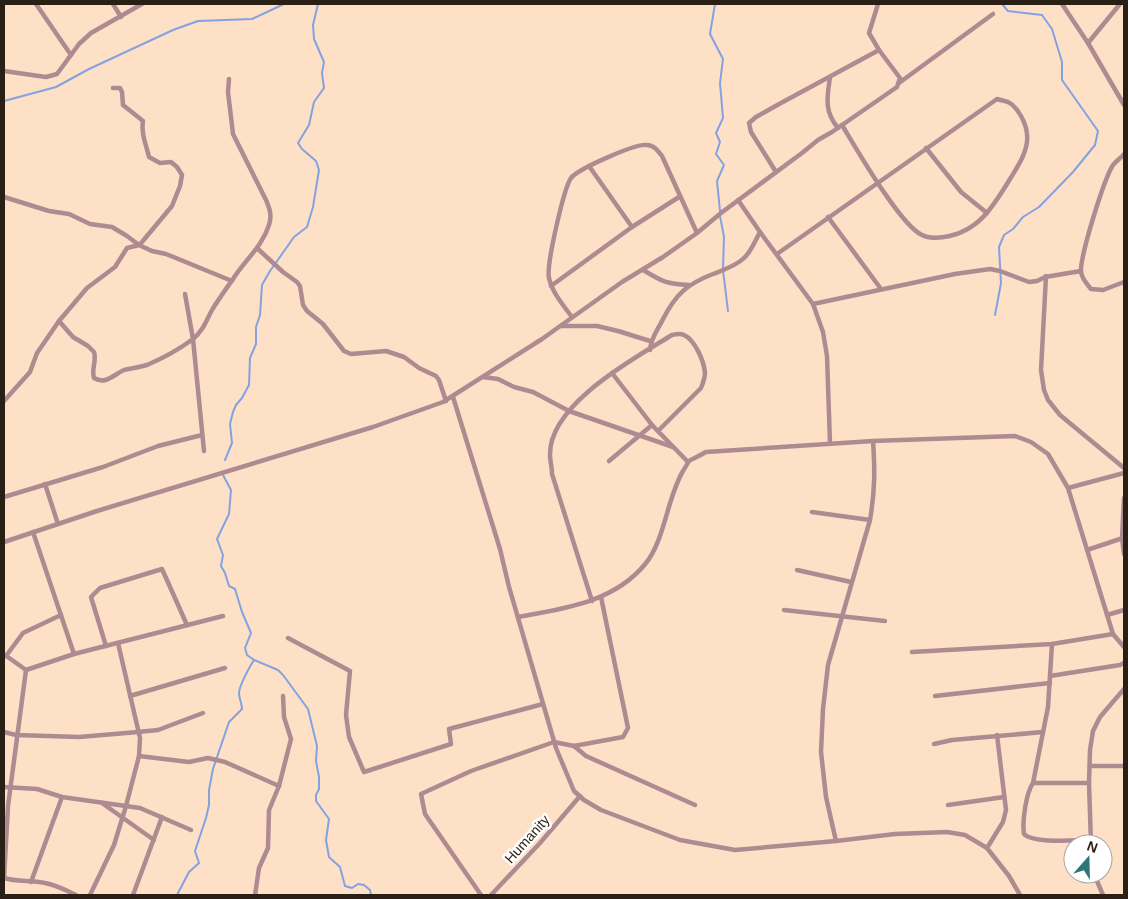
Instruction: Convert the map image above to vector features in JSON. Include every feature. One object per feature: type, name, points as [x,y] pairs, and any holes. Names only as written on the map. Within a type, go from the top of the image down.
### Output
[{"type":"street","points":[[36,4],[72,54]]},
{"type":"street","points":[[113,4],[122,16]]},
{"type":"street","points":[[4,71],[53,76],[90,33],[142,4]]},
{"type":"street","points":[[1062,4],[1088,43],[1124,105]]},
{"type":"street","points":[[1088,43],[1120,4]]},
{"type":"street","points":[[4,542],[426,410],[453,397],[561,326],[622,282],[643,270],[696,233],[818,140],[897,87],[900,78],[869,33],[877,5]]},
{"type":"street","points":[[899,82],[993,14]]},
{"type":"street","points":[[776,172],[751,132],[749,123],[756,117],[879,50]]},
{"type":"street","points":[[777,254],[828,217],[879,184],[926,148],[997,100],[1008,102],[1025,124],[1028,134],[1026,148],[1018,165],[987,213],[970,228],[957,235],[936,238],[922,235],[908,224],[879,184],[840,126],[831,119],[827,105],[830,77]]},
{"type":"street","points":[[59,321],[73,337],[94,352],[95,366],[92,372],[94,378],[99,381],[106,381],[128,369],[146,365],[193,339],[206,323],[212,310],[232,281],[258,249],[269,226],[270,209],[233,134],[228,92],[229,79]]},
{"type":"street","points":[[4,402],[30,372],[37,353],[59,321],[87,288],[115,267],[127,248],[139,245],[172,206],[180,186],[182,175],[177,167],[170,162],[160,163],[148,157],[144,140],[143,121],[123,105],[120,88],[113,88]]},
{"type":"street","points":[[572,317],[551,286],[548,276],[549,257],[566,189],[570,179],[576,172],[632,148],[649,145],[656,148],[662,156],[696,233]]},
{"type":"street","points":[[926,148],[961,192],[987,213]]},
{"type":"street","points":[[1124,154],[1113,166],[1105,186],[1090,227],[1081,265],[1084,280],[1091,289],[1102,290],[1124,282]]},
{"type":"street","points":[[589,166],[632,227]]},
{"type":"street","points":[[4,197],[49,211],[69,214],[90,224],[112,227],[139,245],[232,281]]},
{"type":"street","points":[[551,286],[632,227],[679,197]]},
{"type":"street","points":[[738,200],[813,304],[823,332],[827,356],[830,443]]},
{"type":"street","points":[[828,217],[881,289]]},
{"type":"street","points":[[650,350],[650,341],[671,302],[689,285],[743,259],[748,254],[760,232]]},
{"type":"street","points":[[258,249],[297,282],[300,286],[303,305],[307,311],[323,324],[344,351],[351,354],[386,351],[404,357],[419,368],[436,376],[446,401]]},
{"type":"street","points":[[813,304],[955,274],[990,269],[1030,282],[1037,281],[1046,276],[1081,270]]},
{"type":"street","points":[[643,270],[660,281],[671,285],[689,285]]},
{"type":"street","points":[[1046,276],[1042,370],[1043,385],[1048,400],[1060,415],[1124,468]]},
{"type":"street","points":[[185,294],[193,339],[204,451]]},
{"type":"street","points":[[561,326],[597,326],[650,341]]},
{"type":"street","points":[[592,601],[552,474],[550,453],[557,430],[569,410],[590,390],[612,373],[672,335],[680,333],[686,335],[698,352],[705,372],[704,381],[701,388],[658,431]]},
{"type":"street","points":[[612,373],[652,425],[688,462]]},
{"type":"street","points":[[483,377],[533,392],[569,410],[673,447]]},
{"type":"street","points":[[453,397],[495,533],[554,742],[574,791],[601,810],[680,840],[735,850],[894,834],[948,832],[965,835],[987,848],[1009,876],[1020,895]]},
{"type":"street","points":[[609,461],[652,425]]},
{"type":"street","points":[[4,497],[94,470],[158,446],[202,434]]},
{"type":"street","points":[[518,618],[592,601],[610,593],[646,564],[656,546],[678,480],[688,462],[706,452],[830,443],[1015,436],[1030,442],[1048,454],[1068,488],[1113,634],[1124,647]]},
{"type":"street","points":[[836,841],[826,797],[821,752],[828,665],[850,582],[870,520],[875,485],[873,441]]},
{"type":"street","points":[[1068,488],[1124,473]]},
{"type":"street","points":[[45,484],[58,524]]},
{"type":"street","points":[[1124,498],[1124,554]]},
{"type":"street","points":[[812,512],[870,520]]},
{"type":"street","points":[[33,532],[74,654]]},
{"type":"street","points":[[1087,550],[1123,538]]},
{"type":"street","points":[[106,646],[92,597],[100,588],[162,569],[187,625]]},
{"type":"street","points":[[797,570],[850,582]]},
{"type":"street","points":[[481,895],[425,814],[421,794],[471,771],[554,742],[574,746],[623,737],[628,728],[601,597]]},
{"type":"street","points":[[784,610],[885,622]]},
{"type":"street","points":[[1107,615],[1124,610]]},
{"type":"street","points":[[26,670],[5,655],[23,633],[61,615]]},
{"type":"street","points":[[26,670],[74,654],[223,616]]},
{"type":"street","points":[[912,652],[1052,644],[1113,634]]},
{"type":"street","points":[[288,638],[350,671],[346,715],[350,737],[364,772],[451,744],[449,729],[543,704]]},
{"type":"street","points":[[90,895],[114,845],[139,756],[138,732],[118,643]]},
{"type":"street","points":[[1052,644],[1048,707],[1033,783],[1030,787],[1023,829],[1026,836],[1063,841]]},
{"type":"street","points":[[1050,676],[1120,665],[1124,662]]},
{"type":"street","points":[[130,696],[225,668]]},
{"type":"street","points":[[26,670],[10,787],[4,878],[44,882],[76,895]]},
{"type":"street","points":[[935,696],[1050,683]]},
{"type":"street","points":[[1091,834],[1090,742],[1096,723],[1124,689]]},
{"type":"street","points":[[255,895],[259,868],[268,848],[269,810],[279,786],[291,739],[284,717],[283,696]]},
{"type":"street","points":[[4,732],[16,735],[79,737],[138,732],[158,730],[203,713]]},
{"type":"street","points":[[934,744],[952,740],[1042,732]]},
{"type":"street","points":[[987,848],[1003,822],[1006,810],[998,735]]},
{"type":"street","points":[[574,746],[586,756],[695,805]]},
{"type":"street","points":[[139,756],[189,762],[208,758],[225,762],[279,786]]},
{"type":"street","points":[[1090,766],[1124,766]]},
{"type":"street","points":[[1033,783],[1089,783]]},
{"type":"street","points":[[4,787],[37,789],[62,797],[140,808],[191,830]]},
{"type":"street","name":"Humanity","points":[[491,895],[540,843],[580,796]]},
{"type":"street","points":[[31,882],[62,797]]},
{"type":"street","points":[[948,805],[1004,797]]},
{"type":"street","points":[[100,802],[154,840]]},
{"type":"street","points":[[133,895],[162,818]]},
{"type":"waterway","points":[[4,101],[56,87],[89,69],[173,30],[198,21],[252,19],[284,4]]},
{"type":"waterway","points":[[225,460],[232,443],[230,424],[233,412],[249,385],[250,358],[256,344],[256,327],[260,315],[262,285],[294,237],[307,227],[313,207],[319,170],[316,161],[298,143],[309,125],[314,102],[324,88],[322,73],[324,62],[314,39],[313,25],[318,4]]},
{"type":"waterway","points":[[715,4],[710,34],[723,59],[720,83],[723,118],[716,133],[720,142],[716,154],[724,165],[717,181],[720,211]]},
{"type":"waterway","points":[[995,315],[1001,283],[999,247],[1004,235],[1013,229],[1023,217],[1039,207],[1073,172],[1095,145],[1098,131],[1062,80],[1062,62],[1052,29],[1042,15],[1008,11],[1002,4]]},
{"type":"waterway","points":[[720,216],[724,237],[723,270],[728,311]]},
{"type":"waterway","points":[[223,475],[231,490],[229,514],[217,539],[223,555],[221,566],[229,586],[235,589],[251,633],[245,648],[247,655],[278,670],[308,709],[317,746],[316,761],[319,789],[316,801],[329,819],[326,840],[329,857],[340,867],[345,886],[352,888],[358,884],[364,885],[370,890],[371,895]]},
{"type":"waterway","points":[[177,895],[189,872],[199,863],[195,851],[209,805],[209,790],[213,769],[229,722],[242,709],[239,690],[254,660]]}]
